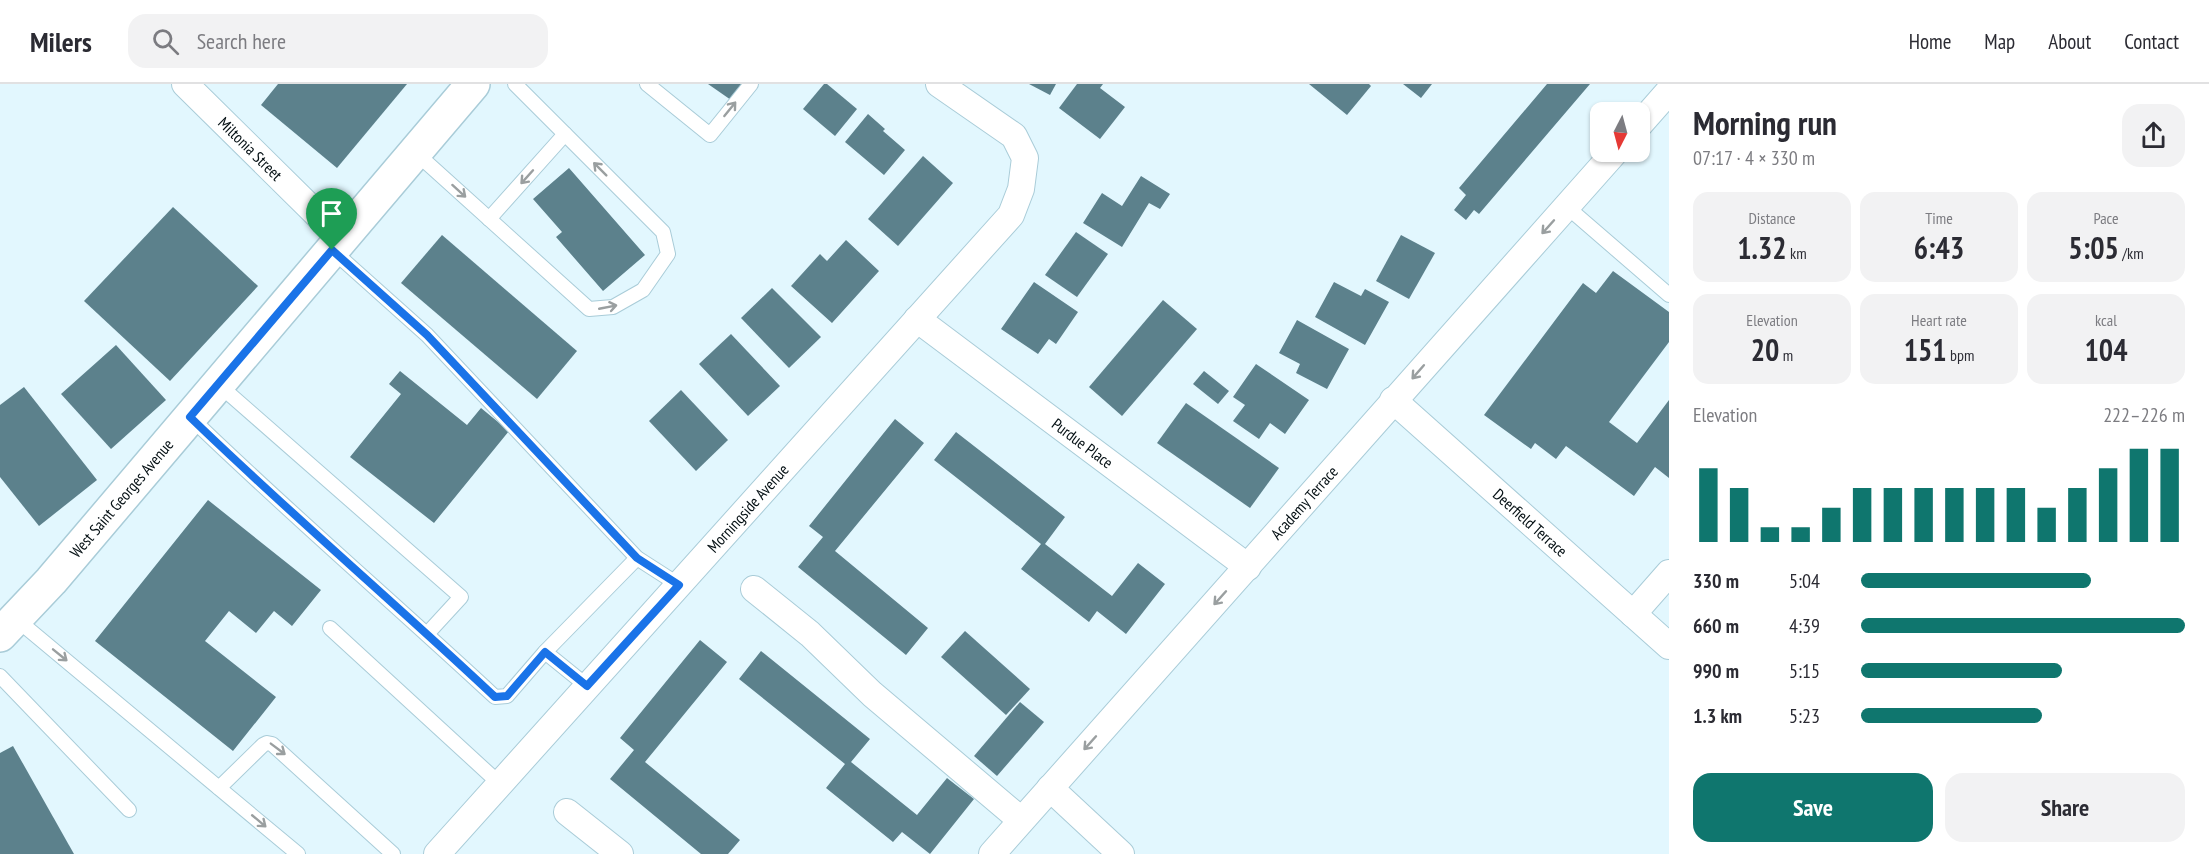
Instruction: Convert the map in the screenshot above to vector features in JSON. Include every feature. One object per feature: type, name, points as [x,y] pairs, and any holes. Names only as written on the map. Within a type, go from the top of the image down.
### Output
[{"type":"main road","name":"West Saint Georges Avenue","points":[[7,627],[51,581],[473,84]]},
{"type":"street","name":"Miltonia Street","points":[[185,84],[337,244]]},
{"type":"street","name":"Morningside Avenue","points":[[437,854],[1011,214],[1021,189],[1025,158],[1014,136],[939,84]]},
{"type":"street","points":[[1650,113],[1669,91]]},
{"type":"street","name":"Academy Terrace","points":[[992,854],[1606,162]]},
{"type":"street","name":"Purdue Place","points":[[917,319],[1248,567]]},
{"type":"street","name":"Deerfield Terrace","points":[[1393,400],[1669,646]]},
{"type":"street","points":[[1633,614],[1669,573]]},
{"type":"street","points":[[754,589],[810,634],[872,694],[1021,820]]},
{"type":"street","points":[[1050,788],[1121,854]]},
{"type":"street","points":[[567,812],[620,854]]},
{"type":"lane","points":[[415,152],[590,309],[613,307],[643,290],[668,254],[663,232],[515,84]]},
{"type":"lane","points":[[647,84],[710,135],[751,84]]},
{"type":"lane","points":[[489,219],[565,134]]},
{"type":"lane","points":[[1566,206],[1669,295]]},
{"type":"lane","points":[[337,244],[427,335],[637,558],[679,585]]},
{"type":"lane","points":[[218,384],[461,597],[427,634]]},
{"type":"lane","points":[[190,417],[249,475],[495,697],[507,696],[545,652],[637,558]]},
{"type":"lane","points":[[7,627],[219,789],[298,854]]},
{"type":"lane","points":[[330,628],[500,784]]},
{"type":"lane","points":[[545,652],[587,686]]},
{"type":"lane","points":[[0,676],[129,810]]},
{"type":"lane","points":[[219,789],[263,745],[272,744],[393,854]]},
{"type":"building","points":[[278,84],[407,84],[337,168],[261,105]]},
{"type":"building","points":[[708,84],[743,84],[731,100]]},
{"type":"building","points":[[824,84],[827,84],[857,109],[835,136],[803,109]]},
{"type":"building","points":[[1029,84],[1056,84],[1050,95]]},
{"type":"building","points":[[1077,84],[1103,84],[1100,88],[1125,107],[1100,139],[1059,108]]},
{"type":"building","points":[[1309,84],[1369,84],[1371,86],[1347,115]]},
{"type":"building","points":[[1403,84],[1432,84],[1421,98]]},
{"type":"building","points":[[1547,84],[1590,84],[1479,214],[1474,210],[1466,220],[1454,210],[1466,195],[1459,188]]},
{"type":"building","points":[[868,114],[905,150],[884,175],[845,142]]},
{"type":"building","points":[[923,156],[953,183],[898,246],[868,219]]},
{"type":"building","points":[[569,168],[645,255],[603,291],[556,237],[562,232],[533,199]]},
{"type":"building","points":[[1141,176],[1170,194],[1160,209],[1149,203],[1122,247],[1083,223],[1102,193],[1122,206]]},
{"type":"building","points":[[173,207],[258,286],[170,381],[84,301]]},
{"type":"building","points":[[1076,232],[1108,254],[1077,297],[1045,275]]},
{"type":"building","points":[[442,235],[577,351],[537,399],[401,283]]},
{"type":"building","points":[[1401,235],[1435,253],[1409,299],[1376,281]]},
{"type":"building","points":[[846,240],[879,271],[832,323],[791,286],[820,254],[827,261]]},
{"type":"building","points":[[1613,271],[1669,312],[1669,342],[1609,422],[1637,443],[1669,400],[1669,478],[1655,467],[1634,496],[1566,446],[1556,459],[1535,443],[1531,449],[1484,415],[1583,283],[1596,293]]},
{"type":"building","points":[[1034,282],[1078,312],[1056,344],[1049,339],[1038,354],[1001,329]]},
{"type":"building","points":[[1334,282],[1361,296],[1365,289],[1389,302],[1365,345],[1315,317]]},
{"type":"building","points":[[772,288],[821,337],[789,368],[741,318]]},
{"type":"building","points":[[1163,300],[1197,329],[1122,416],[1089,387]]},
{"type":"building","points":[[1297,320],[1349,349],[1327,389],[1296,373],[1300,364],[1279,353]]},
{"type":"building","points":[[731,334],[780,386],[748,416],[699,364]]},
{"type":"building","points":[[116,345],[166,400],[111,449],[61,394]]},
{"type":"building","points":[[1256,364],[1309,400],[1285,434],[1270,423],[1259,439],[1233,421],[1245,405],[1233,397]]},
{"type":"building","points":[[400,371],[467,425],[481,408],[509,431],[434,523],[350,457],[401,394],[389,384]]},
{"type":"building","points":[[1204,371],[1229,391],[1218,404],[1193,384]]},
{"type":"building","points":[[24,387],[97,480],[39,526],[0,477],[0,405]]},
{"type":"building","points":[[681,390],[728,440],[696,471],[649,421]]},
{"type":"building","points":[[1186,403],[1279,468],[1250,508],[1157,443]]},
{"type":"building","points":[[895,419],[924,443],[835,551],[928,628],[906,655],[798,567],[823,537],[809,526]]},
{"type":"building","points":[[956,432],[1065,517],[1045,544],[1112,596],[1138,563],[1165,584],[1126,634],[1097,611],[1089,622],[1021,569],[1041,544],[934,460]]},
{"type":"building","points":[[208,500],[321,590],[292,626],[274,611],[256,633],[229,611],[205,641],[276,697],[233,751],[95,641]]},
{"type":"building","points":[[965,631],[1030,689],[1006,715],[941,657]]},
{"type":"building","points":[[700,640],[727,662],[645,762],[740,840],[728,854],[701,854],[610,779],[634,750],[620,738]]},
{"type":"building","points":[[761,651],[870,739],[851,762],[917,815],[947,778],[974,799],[930,854],[902,832],[893,842],[826,788],[845,764],[739,679]]},
{"type":"building","points":[[1020,702],[1044,722],[997,776],[974,756]]},
{"type":"building","points":[[13,746],[74,854],[0,854],[0,753]]},
{"type":"route","points":[[332,250],[427,335],[637,558],[679,585],[587,686],[545,652],[507,696],[495,697],[249,475],[190,417],[332,250]]}]
